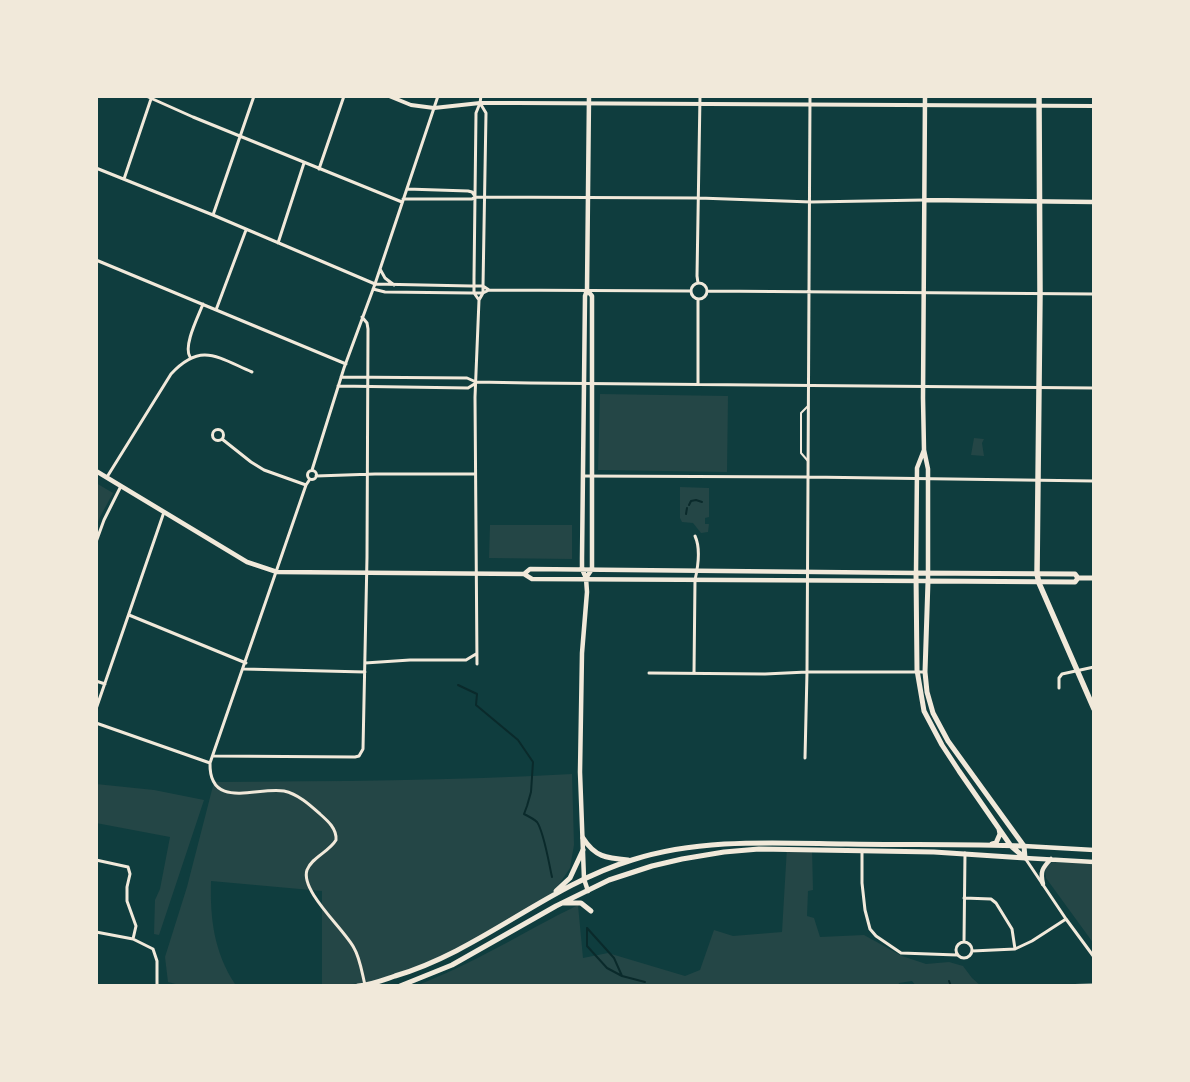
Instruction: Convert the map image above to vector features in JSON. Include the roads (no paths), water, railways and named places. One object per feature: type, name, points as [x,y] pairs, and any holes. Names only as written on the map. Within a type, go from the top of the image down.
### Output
[{"type":"highway","points":[[1039,96],[1040,294],[1036,481],[1037,574],[1057,626],[1094,709]]},
{"type":"main road","points":[[588,891],[584,878],[580,809],[580,716],[586,578],[582,569],[582,476],[585,296],[587,290],[589,96]]},
{"type":"main road","points":[[925,96],[924,450],[928,468],[928,581],[924,672],[927,692],[938,725],[1024,846],[1025,858]]},
{"type":"main road","points":[[925,200],[1094,202]]},
{"type":"main road","points":[[586,578],[592,569],[593,476],[592,296],[587,290]]},
{"type":"main road","points":[[924,450],[917,468],[917,671],[921,700],[932,728],[959,771],[1011,846],[1025,858]]},
{"type":"main road","points":[[96,471],[248,562],[277,572],[524,574],[532,579],[1039,583],[1075,582],[1078,578]]},
{"type":"main road","points":[[524,574],[530,568],[1075,574],[1078,578],[1094,578]]},
{"type":"main road","points":[[987,846],[996,843],[1000,834],[999,828]]},
{"type":"main road","points":[[583,838],[591,849],[599,855],[631,860]]},
{"type":"main road","points":[[358,986],[411,972],[441,959],[473,943],[552,895],[584,878],[631,860],[696,846],[818,843],[1024,846],[1094,850]]},
{"type":"main road","points":[[400,986],[439,972],[461,961],[560,903],[609,880],[652,866],[724,852],[754,849],[862,850],[965,853],[1094,862]]},
{"type":"main road","points":[[552,895],[570,878],[583,850]]},
{"type":"main road","points":[[1043,884],[1041,872],[1051,859]]},
{"type":"main road","points":[[560,903],[581,903],[591,911]]},
{"type":"street","points":[[146,96],[156,102],[304,163],[403,200],[472,199],[475,197],[699,198],[811,202],[925,200]]},
{"type":"street","points":[[212,215],[254,96]]},
{"type":"street","points":[[319,169],[344,96]]},
{"type":"street","points":[[389,96],[410,105],[434,108],[480,103],[1094,106]]},
{"type":"street","points":[[310,479],[307,474],[312,470],[341,377],[375,284],[438,96]]},
{"type":"street","points":[[479,300],[474,293],[476,113],[480,103],[480,96]]},
{"type":"street","points":[[698,283],[700,96]]},
{"type":"street","points":[[805,758],[811,202],[810,96]]},
{"type":"street","points":[[124,179],[152,98]]},
{"type":"street","points":[[477,664],[476,382],[479,300],[483,293],[486,113],[480,103]]},
{"type":"street","points":[[278,243],[304,163]]},
{"type":"street","points":[[96,168],[375,284],[483,286],[489,290]]},
{"type":"street","points":[[406,189],[468,191],[472,192],[475,197]]},
{"type":"street","points":[[216,310],[246,230]]},
{"type":"street","points":[[96,260],[346,364]]},
{"type":"street","points":[[380,269],[385,278],[394,285]]},
{"type":"street","points":[[698,283],[704,285],[707,291],[705,296],[698,299],[693,297],[691,291],[692,286],[698,283]]},
{"type":"street","points":[[373,289],[385,292],[474,293],[483,293],[489,290],[691,291]]},
{"type":"street","points":[[707,291],[1094,294]]},
{"type":"street","points":[[698,299],[698,384]]},
{"type":"street","points":[[190,357],[187,352],[188,344],[202,304]]},
{"type":"street","points":[[214,756],[355,757],[359,756],[364,745],[368,329],[367,322],[362,317]]},
{"type":"street","points":[[107,477],[171,374],[180,364],[196,355],[210,356],[252,372]]},
{"type":"street","points":[[341,377],[466,378],[476,382],[583,384],[1094,388]]},
{"type":"street","points":[[338,386],[468,388],[476,382]]},
{"type":"street","points":[[222,439],[264,470],[306,485]]},
{"type":"street","points":[[312,470],[316,472],[316,476]]},
{"type":"street","points":[[365,985],[354,948],[307,882],[306,874],[308,867],[329,849],[336,840],[333,827],[310,805],[290,793],[271,790],[239,794],[225,792],[214,782],[210,763],[306,485],[310,479],[314,479],[316,476],[368,474],[475,474]]},
{"type":"street","points":[[582,476],[1094,481]]},
{"type":"street","points":[[96,542],[104,520],[121,486]]},
{"type":"street","points":[[96,709],[164,512]]},
{"type":"street","points":[[694,673],[694,580],[697,570],[698,542],[695,536]]},
{"type":"street","points":[[129,615],[246,663]]},
{"type":"street","points":[[365,663],[410,660],[466,660],[476,654]]},
{"type":"street","points":[[1058,688],[1059,678],[1062,674],[1094,667]]},
{"type":"street","points":[[244,669],[365,672]]},
{"type":"street","points":[[648,673],[788,674],[807,672],[924,672]]},
{"type":"street","points":[[96,680],[105,684]]},
{"type":"street","points":[[96,723],[210,763]]},
{"type":"street","points":[[862,850],[862,883],[865,910],[870,928],[876,936],[901,953],[957,955],[960,958],[970,956],[972,951],[969,944],[964,942]]},
{"type":"street","points":[[964,942],[965,853]]},
{"type":"street","points":[[1025,858],[1094,957]]},
{"type":"street","points":[[96,860],[128,867],[130,874],[127,887],[127,901],[136,926],[132,939]]},
{"type":"street","points":[[964,898],[991,899],[996,903],[1012,929],[1015,949]]},
{"type":"street","points":[[972,951],[1015,949],[1032,941],[1066,919]]},
{"type":"street","points":[[96,932],[132,939],[152,949],[157,961],[157,986]]},
{"type":"street","points":[[957,955],[955,951],[957,946],[964,942]]},
{"type":"street","points":[[1056,986],[1094,984]]},
{"type":"lane","points":[[808,461],[801,453],[801,413],[809,404]]},
{"type":"waterway","points":[[689,505],[691,501],[702,502]]},
{"type":"waterway","points":[[686,514],[687,508]]},
{"type":"waterway","points":[[458,685],[477,694],[476,705],[518,740],[533,762],[531,792],[524,814],[536,821],[540,827],[552,877]]},
{"type":"waterway","points":[[587,928],[587,946],[607,968],[622,976],[645,982]]},
{"type":"waterway","points":[[587,928],[614,958],[622,976]]},
{"type":"waterway","points":[[949,981],[951,986]]}]
